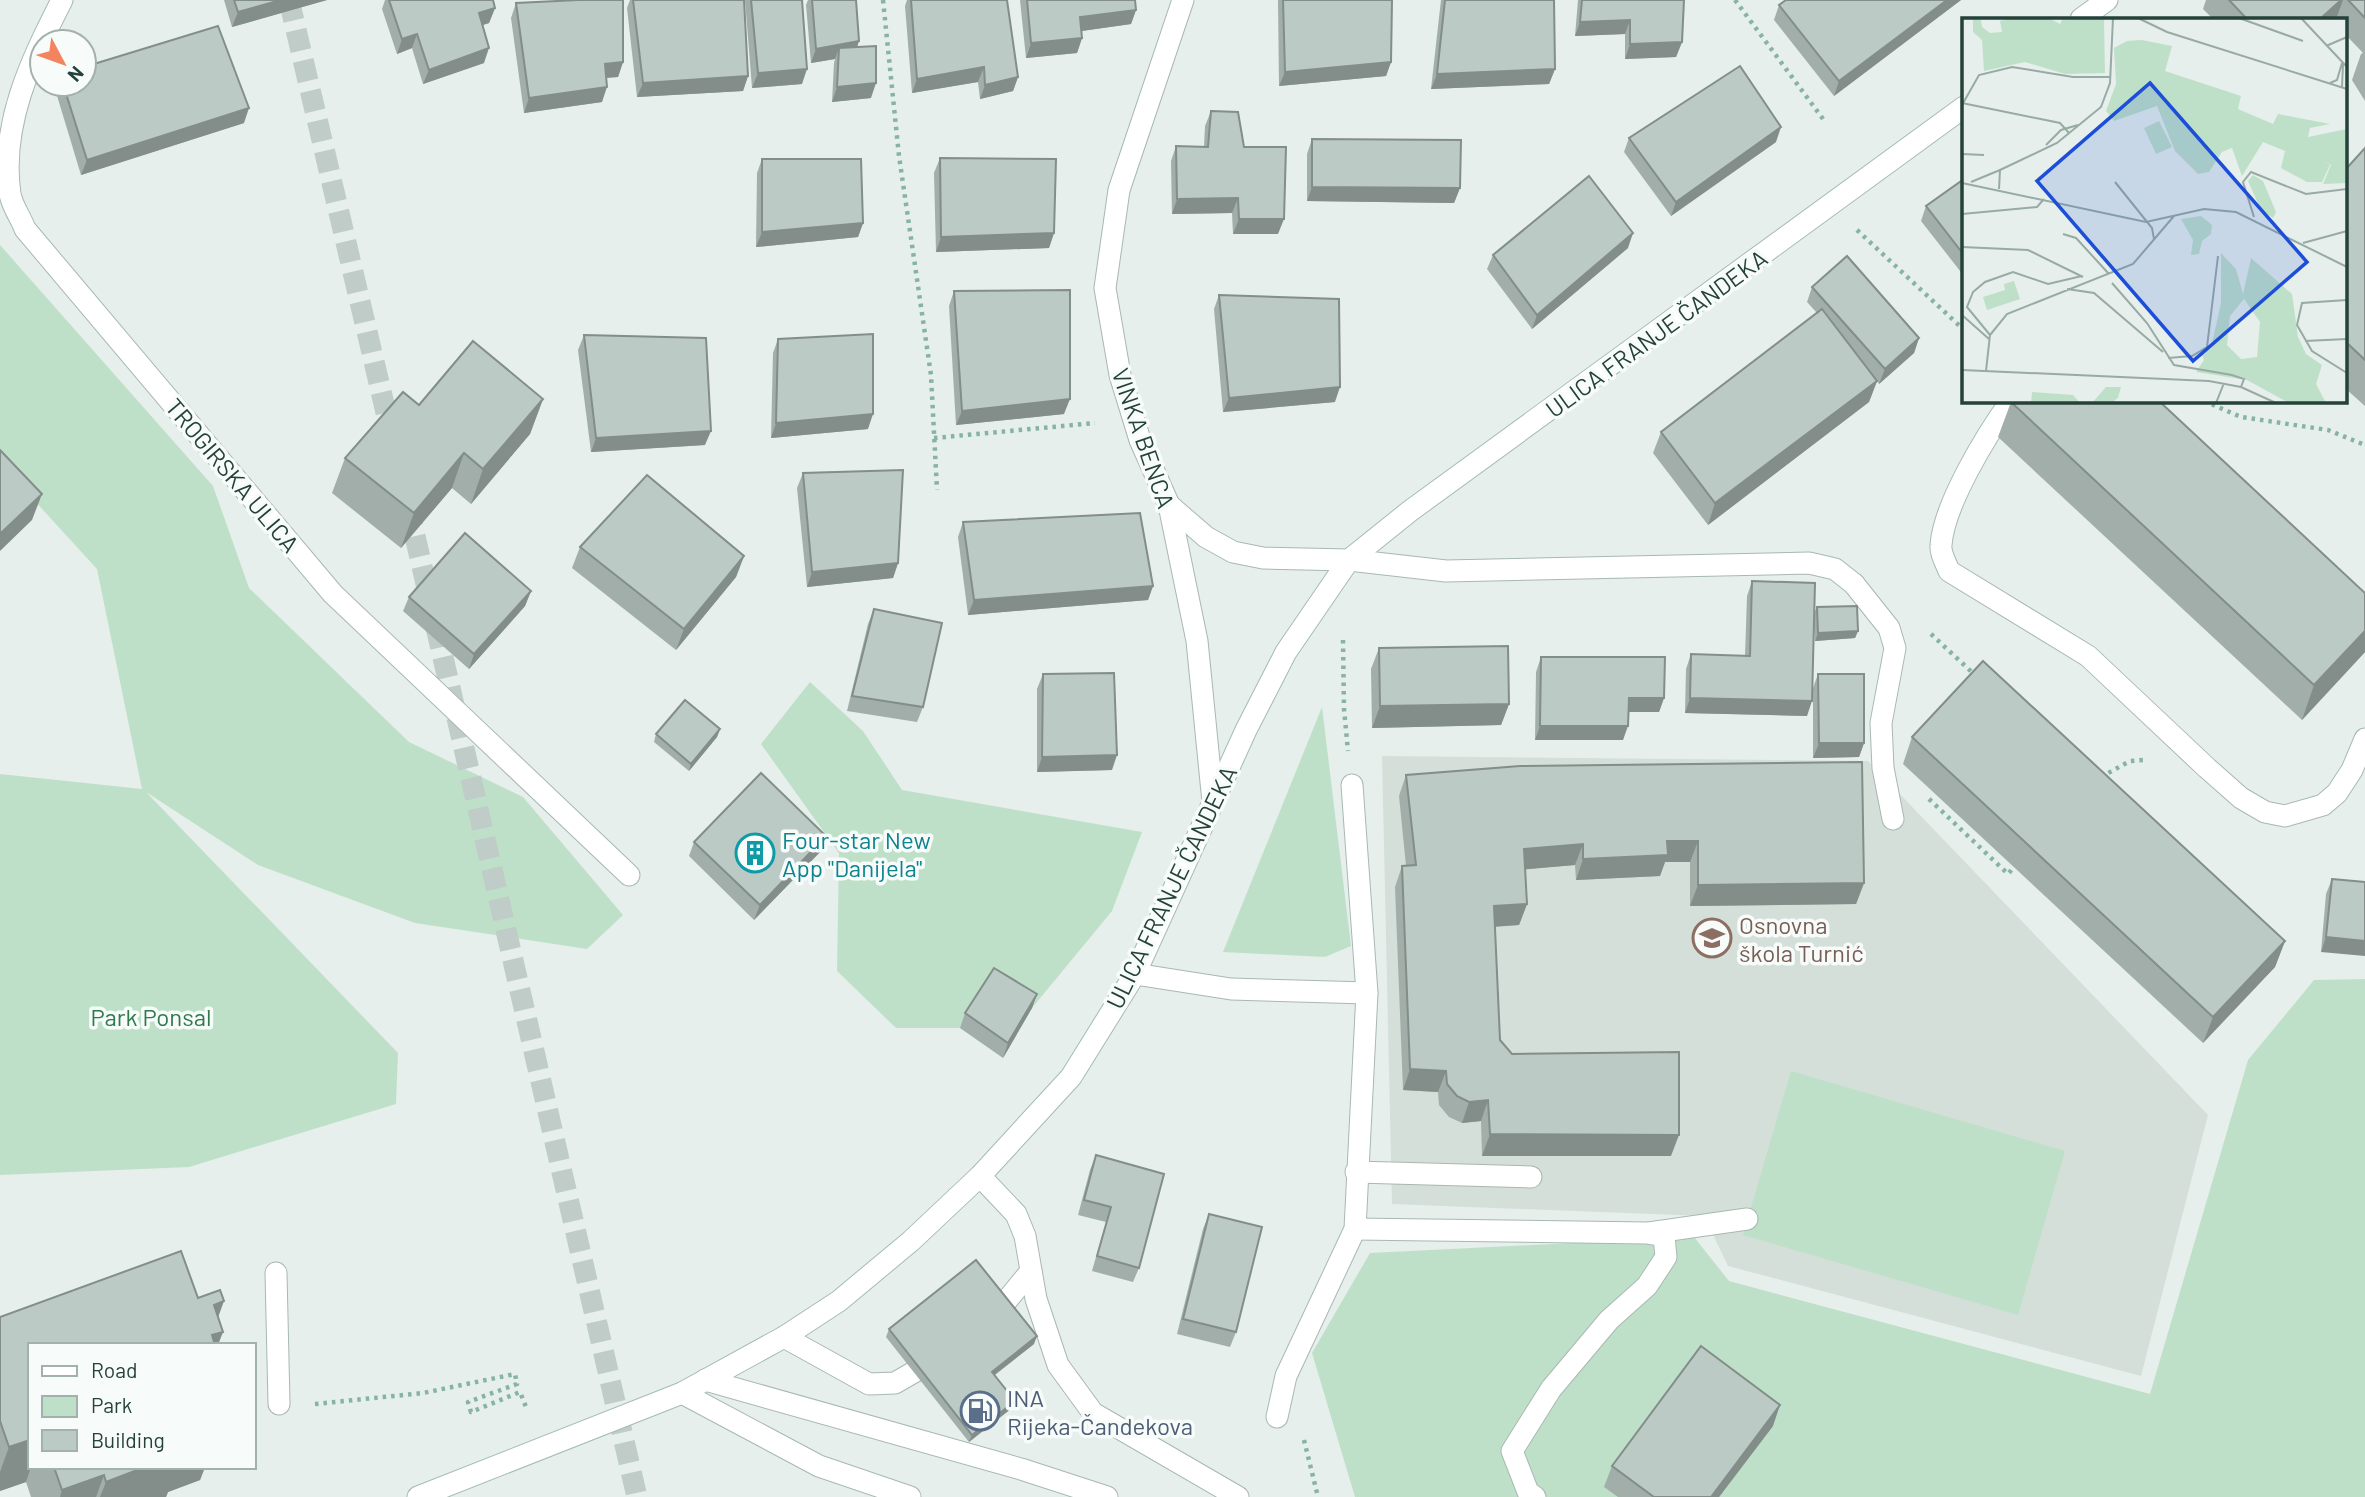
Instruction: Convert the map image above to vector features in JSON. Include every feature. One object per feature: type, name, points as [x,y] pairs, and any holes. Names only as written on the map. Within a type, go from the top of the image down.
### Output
[{"type":"street","name":"TROGIRSKA ULICA","points":[[62,0],[21,89],[8,138],[10,197],[25,229],[333,594],[629,875]]},
{"type":"street","name":"VINKA BENCA","points":[[1183,0],[1119,190],[1105,288],[1119,375],[1140,440],[1169,505],[1196,641],[1213,802]]},
{"type":"street","points":[[2082,18],[2107,0]]},
{"type":"street","name":"ULICA FRANJE ČANDEKA","points":[[418,1497],[681,1393],[784,1337],[839,1301],[911,1241],[980,1176],[1071,1077],[1135,974],[1213,802],[1286,652],[1349,560],[1410,510],[1962,108]]},
{"type":"street","points":[[2010,402],[1994,424],[1964,479],[1943,533],[1940,549],[1949,571],[2088,656],[2241,798],[2265,812],[2285,816],[2323,805],[2337,793],[2352,770],[2365,738]]},
{"type":"street","points":[[1169,505],[1206,537],[1233,552],[1263,558],[1349,560],[1446,571],[1809,563],[1835,569],[1854,584],[1889,628],[1895,648],[1881,723],[1882,755],[1893,819]]},
{"type":"street","points":[[1277,1417],[1286,1376],[1356,1229],[1356,1172],[1367,993],[1352,785]]},
{"type":"street","points":[[1135,974],[1231,989],[1367,993]]},
{"type":"street","points":[[1356,1172],[1531,1177]]},
{"type":"street","points":[[980,1176],[1016,1214],[1025,1236],[1036,1299],[1058,1365],[1093,1413],[1238,1497]]},
{"type":"street","points":[[1356,1229],[1647,1233],[1747,1219]]},
{"type":"street","points":[[1535,1497],[1528,1492],[1512,1451],[1551,1389],[1609,1320],[1647,1286],[1666,1257],[1664,1236],[1647,1233]]},
{"type":"street","points":[[1003,1305],[1031,1271]]},
{"type":"street","points":[[276,1273],[279,1404]]},
{"type":"street","points":[[784,1337],[869,1384],[895,1383],[914,1372]]},
{"type":"street","points":[[705,1380],[1008,1465],[1107,1497]]},
{"type":"street","points":[[681,1393],[820,1466],[910,1497]]},
{"type":"path","points":[[883,0],[899,156],[932,375],[937,490]]},
{"type":"path","points":[[1735,0],[1826,123]]},
{"type":"path","points":[[1859,232],[1962,328]]},
{"type":"path","points":[[2206,402],[2241,417],[2328,430],[2365,445]]},
{"type":"path","points":[[934,438],[1100,422]]},
{"type":"path","points":[[1889,628],[1929,633],[1979,678]]},
{"type":"path","points":[[1343,640],[1344,709]]},
{"type":"path","points":[[1882,755],[2008,874],[2014,867]]},
{"type":"path","points":[[2092,785],[2107,771]]},
{"type":"path","points":[[279,1404],[312,1405],[412,1394],[514,1374],[517,1384],[468,1402],[471,1412],[520,1392],[526,1407]]},
{"type":"shaded area","name":"Osnovna škola Turnić","points":[[1382,756],[1868,761],[2208,1115],[2141,1376],[1728,1266],[1704,1216],[1392,1204]]},
{"type":"green space","name":"Park Ponsal","points":[[0,245],[213,486],[249,588],[409,742],[523,797],[623,915],[587,949],[415,923],[258,865],[146,792],[398,1053],[396,1104],[189,1167],[0,1175],[0,774],[142,789],[97,569],[0,463]]},
{"type":"green space","points":[[810,682],[863,731],[902,790],[1142,832],[1112,911],[1032,1008],[989,983],[960,1028],[896,1028],[837,971],[839,853],[761,744]]},
{"type":"green space","points":[[1322,707],[1351,946],[1325,957],[1223,952]]},
{"type":"green space","points":[[2365,979],[2365,1497],[1355,1497],[1312,1353],[1370,1253],[1694,1237],[1729,1281],[2150,1394],[2248,1060],[2314,980]]},
{"type":"green space","points":[[1791,1071],[2065,1151],[2018,1315],[1743,1235]]},
{"type":"building","points":[[234,0],[281,0],[238,12]]},
{"type":"building","points":[[389,0],[493,0],[495,8],[479,13],[489,48],[429,70],[417,34],[402,39]]},
{"type":"building","points":[[623,0],[623,62],[605,64],[607,87],[529,98],[516,3]]},
{"type":"building","points":[[633,0],[744,0],[748,76],[643,83]]},
{"type":"building","points":[[751,0],[802,0],[807,69],[758,73]]},
{"type":"building","points":[[812,0],[856,0],[859,41],[816,49]]},
{"type":"building","points":[[911,0],[1007,0],[1018,77],[985,85],[984,67],[917,79]]},
{"type":"building","points":[[1027,0],[1135,0],[1136,10],[1080,17],[1082,38],[1031,43]]},
{"type":"building","points":[[1283,0],[1392,0],[1391,62],[1285,72]]},
{"type":"building","points":[[1445,0],[1554,0],[1555,69],[1437,74]]},
{"type":"building","points":[[1582,0],[1684,0],[1682,42],[1630,44],[1630,20],[1580,22]]},
{"type":"building","points":[[1786,0],[1947,0],[1839,81],[1779,5]]},
{"type":"building","points":[[2229,0],[2341,0],[2321,18],[2246,18]]},
{"type":"building","points":[[2348,0],[2365,0],[2365,18]]},
{"type":"building","points":[[218,26],[249,108],[87,160],[67,98],[98,98],[98,63]]},
{"type":"building","points":[[876,46],[876,83],[837,87],[839,48]]},
{"type":"building","points":[[1740,66],[1781,127],[1676,202],[1629,138]]},
{"type":"building","points":[[1211,111],[1238,112],[1244,147],[1286,147],[1284,219],[1239,219],[1238,198],[1177,199],[1176,146],[1208,147]]},
{"type":"building","points":[[1312,139],[1461,140],[1460,188],[1312,187]]},
{"type":"building","points":[[2365,148],[2365,360],[2348,344],[2348,167]]},
{"type":"building","points":[[940,158],[1056,159],[1054,233],[941,237]]},
{"type":"building","points":[[762,159],[861,159],[863,223],[762,232]]},
{"type":"building","points":[[1589,176],[1633,233],[1537,315],[1493,255]]},
{"type":"building","points":[[1962,180],[1962,252],[1926,206]]},
{"type":"building","points":[[1847,256],[1919,338],[1885,369],[1812,287]]},
{"type":"building","points":[[1070,290],[1070,399],[962,411],[954,291]]},
{"type":"building","points":[[1219,295],[1339,299],[1340,387],[1229,398]]},
{"type":"building","points":[[1822,309],[1877,381],[1715,503],[1661,432]]},
{"type":"building","points":[[873,334],[873,414],[776,423],[778,339]]},
{"type":"building","points":[[584,335],[706,338],[711,431],[596,438]]},
{"type":"building","points":[[473,341],[543,399],[483,469],[464,453],[414,513],[345,458],[403,392],[419,405]]},
{"type":"building","points":[[2011,402],[2160,402],[2365,593],[2365,631],[2314,685]]},
{"type":"building","points":[[0,450],[42,494],[0,534]]},
{"type":"building","points":[[903,470],[898,563],[812,572],[803,473]]},
{"type":"building","points":[[647,475],[744,556],[684,629],[580,547]]},
{"type":"building","points":[[1140,513],[1153,586],[974,600],[963,522]]},
{"type":"building","points":[[465,533],[531,591],[474,654],[409,597]]},
{"type":"building","points":[[1752,581],[1815,583],[1812,701],[1690,698],[1691,654],[1750,656]]},
{"type":"building","points":[[1857,606],[1858,631],[1818,633],[1817,607]]},
{"type":"building","points":[[874,609],[942,623],[923,707],[852,696]]},
{"type":"building","points":[[1508,646],[1509,704],[1380,706],[1379,648]]},
{"type":"building","points":[[1541,657],[1665,657],[1664,698],[1629,698],[1628,726],[1540,726]]},
{"type":"building","points":[[1983,661],[2285,941],[2213,1017],[1912,737]]},
{"type":"building","points":[[1114,673],[1117,755],[1042,757],[1043,674]]},
{"type":"building","points":[[1818,674],[1864,674],[1864,743],[1819,743]]},
{"type":"building","points":[[685,700],[720,729],[691,764],[656,734]]},
{"type":"building","points":[[1862,762],[1864,883],[1698,885],[1698,841],[1667,841],[1668,855],[1583,859],[1583,844],[1524,849],[1527,904],[1494,906],[1500,1040],[1512,1054],[1679,1052],[1679,1135],[1490,1134],[1488,1100],[1469,1102],[1457,1096],[1447,1084],[1446,1071],[1410,1069],[1402,866],[1416,865],[1406,775],[1520,766]]},
{"type":"building","name":"Four-star New App \"Danijela\"","points":[[761,773],[826,836],[760,905],[694,842]]},
{"type":"building","points":[[2332,879],[2365,882],[2365,941],[2326,937]]},
{"type":"building","points":[[994,968],[1037,994],[1008,1043],[965,1013]]},
{"type":"building","points":[[1096,1155],[1164,1174],[1139,1268],[1097,1256],[1111,1207],[1084,1200]]},
{"type":"building","points":[[1209,1214],[1262,1227],[1236,1332],[1183,1319]]},
{"type":"building","points":[[181,1251],[198,1298],[220,1290],[224,1301],[214,1305],[223,1332],[212,1335],[214,1343],[28,1343],[28,1441],[9,1447],[0,1421],[0,1317]]},
{"type":"building","points":[[976,1260],[1037,1336],[992,1372],[1015,1401],[972,1435],[889,1329]]},
{"type":"building","points":[[1701,1346],[1780,1405],[1711,1497],[1654,1497],[1612,1466]]},
{"type":"building","points":[[55,1469],[140,1469],[106,1482],[104,1475],[62,1490]]},
{"type":"tunnel","points":[[289,0],[392,438]]},
{"type":"tunnel","points":[[408,506],[637,1497]]},
{"type":"place","name":"Four-star New App \"Danijela\"","points":[[755,853]]},
{"type":"place","name":"Osnovna škola Turnić","points":[[1712,938]]},
{"type":"place","name":"INA Rijeka-Čandekova","points":[[980,1411]]}]
